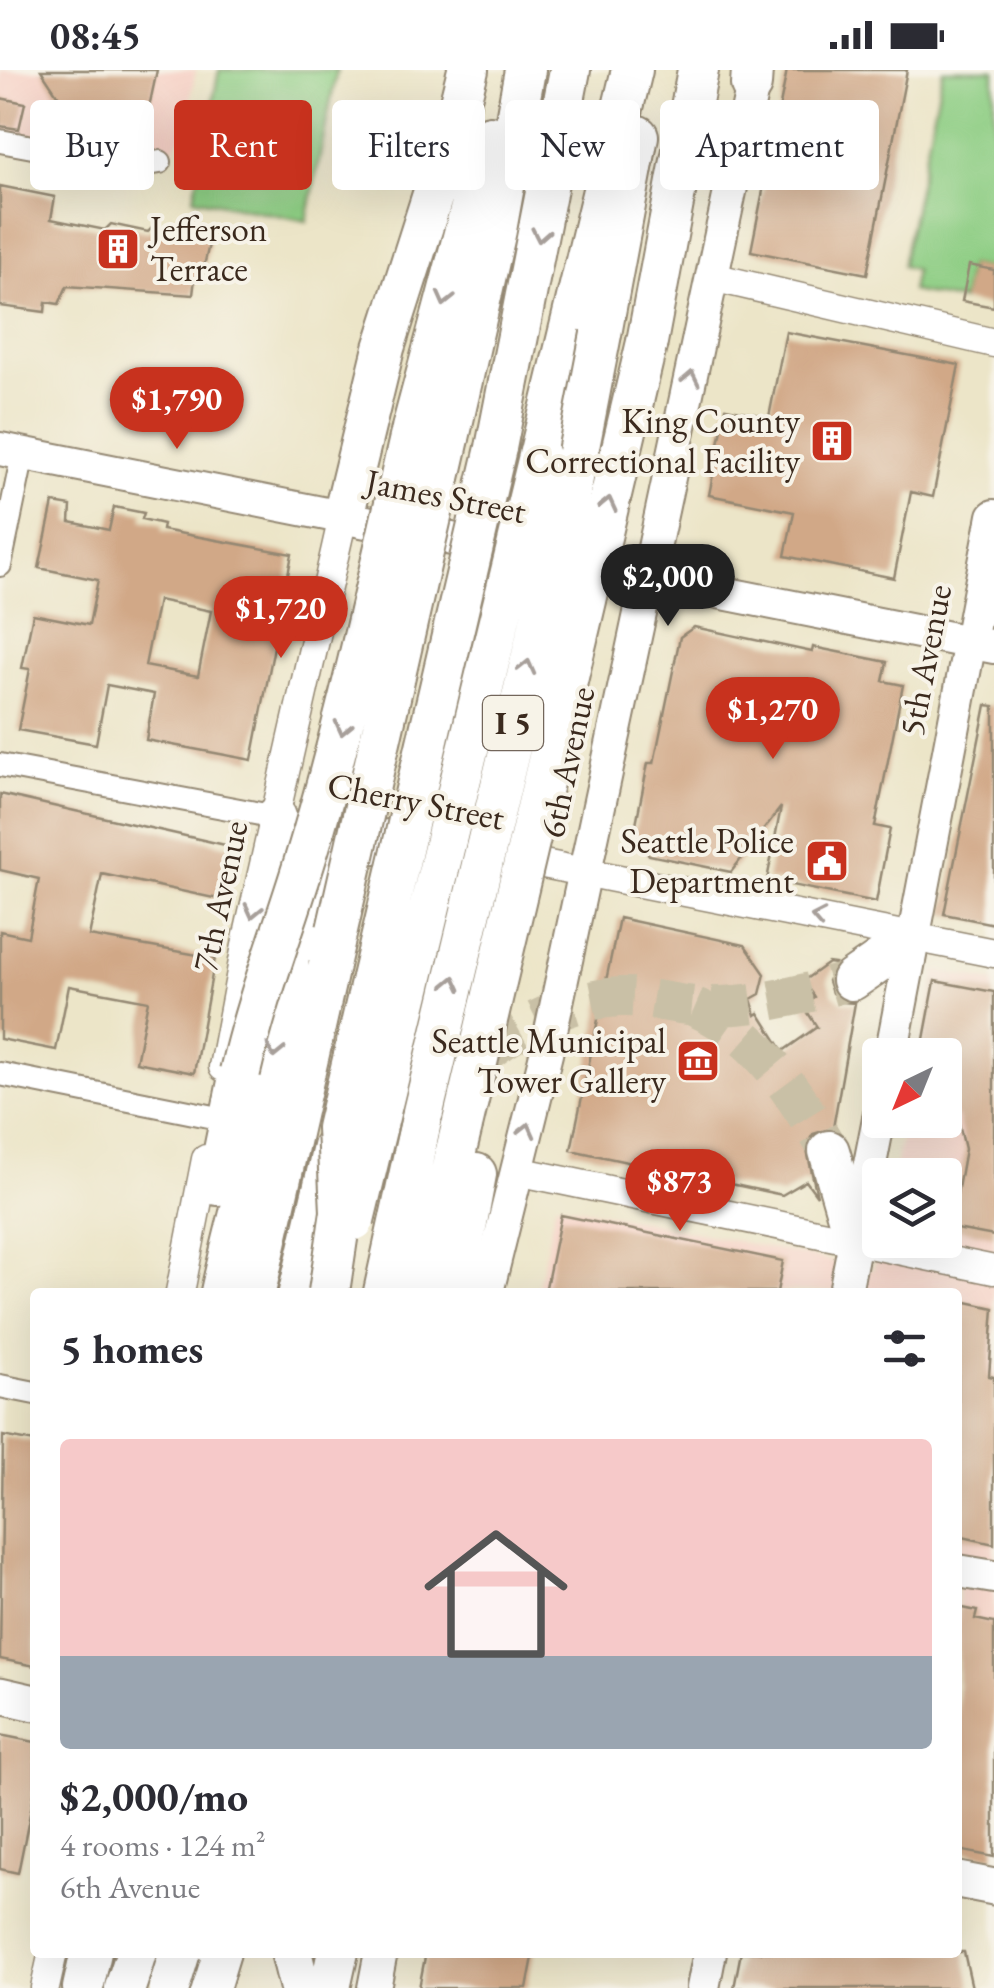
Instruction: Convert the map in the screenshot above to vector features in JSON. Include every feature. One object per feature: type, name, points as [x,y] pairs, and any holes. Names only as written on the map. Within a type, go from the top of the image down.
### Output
[{"type":"highway","points":[[343,517],[384,348],[452,138],[468,70]]},
{"type":"highway","points":[[256,1288],[508,70]]},
{"type":"highway","points":[[197,1288],[252,1016],[308,854],[431,433],[496,230],[525,70]]},
{"type":"highway","points":[[572,70],[573,259],[583,336]]},
{"type":"highway","name":"I 5","points":[[300,1288],[496,448],[572,70]]},
{"type":"highway","points":[[334,1288],[540,456],[583,336],[632,70]]},
{"type":"highway","name":"I 5","points":[[385,1288],[567,509],[583,336],[634,174],[646,70]]},
{"type":"highway","name":"I 5","points":[[423,1288],[473,1128],[497,974],[646,342],[698,70]]},
{"type":"highway","points":[[276,817],[289,873],[292,926],[288,990]]},
{"type":"highway","points":[[221,1288],[288,990],[320,884],[345,851],[370,841],[406,838]]},
{"type":"highway","points":[[852,980],[914,937]]},
{"type":"highway","points":[[334,1288],[341,1212],[337,1128]]},
{"type":"highway","points":[[454,1288],[473,1128]]},
{"type":"highway","points":[[829,1151],[855,1240]]},
{"type":"highway","points":[[83,1988],[90,1958]]},
{"type":"highway","points":[[125,1988],[135,1958]]},
{"type":"highway","points":[[169,1988],[178,1958]]},
{"type":"highway","points":[[209,1988],[218,1958]]},
{"type":"highway","points":[[292,1958],[300,1988]]},
{"type":"highway","points":[[330,1988],[337,1958]]},
{"type":"main road","name":"6th Avenue","points":[[488,1288],[585,872],[753,75]]},
{"type":"main road","name":"James Street","points":[[12,451],[982,644]]},
{"type":"main road","name":"5th Avenue","points":[[894,1038],[982,644],[994,516]]},
{"type":"main road","points":[[846,1288],[875,1138]]},
{"type":"main road","points":[[962,1571],[994,1578]]},
{"type":"main road","points":[[0,1696],[30,1702]]},
{"type":"main road","points":[[962,1881],[994,1888]]},
{"type":"main road","points":[[374,1988],[380,1958]]},
{"type":"main road","points":[[702,1988],[709,1958]]},
{"type":"street","points":[[0,141],[136,166],[160,162]]},
{"type":"street","points":[[712,277],[994,343]]},
{"type":"street","points":[[0,565],[12,451]]},
{"type":"street","name":"7th Avenue","points":[[181,1288],[248,936],[343,517]]},
{"type":"street","name":"Cherry Street","points":[[0,765],[276,817],[313,818],[994,953]]},
{"type":"street","points":[[0,1074],[214,1117]]},
{"type":"street","points":[[516,1171],[994,1270]]},
{"type":"street","points":[[0,1386],[30,1392]]},
{"type":"street","points":[[45,1988],[52,1958]]},
{"type":"shaded area","points":[[0,70],[196,70],[190,100],[174,100],[174,147],[166,159],[154,158],[154,100],[30,100],[30,144],[0,141]]},
{"type":"shaded area","points":[[936,971],[994,982],[994,1734],[962,1728],[962,1288],[538,1288],[556,1203],[873,1270],[876,1258],[962,1258],[962,1158],[897,1158],[901,1138],[962,1138],[962,1038],[922,1038]]},
{"type":"green space","points":[[219,70],[337,70],[307,221],[194,198],[196,190],[312,190],[312,100],[213,100]]},
{"type":"green space","points":[[943,70],[994,70],[994,270],[969,265],[962,301],[911,291],[915,270],[902,266]]},
{"type":"building","points":[[41,70],[157,70],[151,100],[61,100]]},
{"type":"building","points":[[787,70],[907,70],[867,274],[751,251],[763,190],[879,190],[879,100],[781,100]]},
{"type":"building","points":[[0,98],[25,103],[19,129],[0,126]]},
{"type":"building","name":"Jefferson Terrace","points":[[0,186],[55,197],[51,219],[105,230],[111,224],[148,232],[154,226],[210,240],[201,279],[195,278],[193,295],[67,286],[59,304],[46,302],[45,312],[0,306]]},
{"type":"building","points":[[969,265],[994,270],[994,307],[962,301]]},
{"type":"building","name":"King County Correctional Facility","points":[[786,332],[959,365],[933,497],[911,492],[894,578],[785,556],[794,512],[709,495],[726,408],[769,417]]},
{"type":"building","points":[[53,503],[71,506],[70,522],[109,530],[114,507],[144,513],[142,519],[163,524],[162,530],[292,554],[252,760],[146,740],[154,694],[107,685],[96,744],[18,730],[30,669],[22,668],[33,614],[89,625],[98,580],[39,568]],"holes":[[[158,600],[211,611],[198,676],[145,666]]]},
{"type":"building","points":[[694,627],[812,652],[813,647],[887,662],[883,681],[903,685],[875,826],[890,829],[876,902],[767,880],[781,807],[731,872],[649,855],[634,834],[648,763],[654,763],[680,637]]},
{"type":"building","points":[[986,705],[994,706],[994,924],[944,914]]},
{"type":"building","points":[[0,794],[234,847],[223,900],[102,874],[89,936],[215,958],[194,1073],[136,1062],[148,1001],[69,986],[56,1050],[0,1039],[0,931],[28,937],[39,879],[0,870]]},
{"type":"building","points":[[619,918],[745,945],[765,974],[760,994],[751,999],[756,1015],[759,1013],[783,1051],[817,1027],[803,1005],[814,997],[803,981],[828,963],[835,964],[828,981],[832,993],[843,1002],[855,1003],[833,1128],[813,1134],[806,1146],[817,1196],[806,1181],[782,1195],[571,1150]]},
{"type":"building","points":[[935,981],[994,992],[994,1236],[962,1230],[962,1038],[924,1038]]},
{"type":"building","points":[[561,1215],[783,1261],[778,1288],[546,1288]]},
{"type":"building","points":[[962,1301],[994,1308],[989,1376],[994,1377],[994,1544],[962,1537]]},
{"type":"building","points":[[3,1436],[30,1441],[30,1665],[0,1659]]},
{"type":"building","points":[[962,1608],[977,1611],[975,1619],[994,1623],[994,1857],[962,1851]]},
{"type":"building","points":[[0,1735],[30,1741],[30,1814],[18,1873],[0,1869]]},
{"type":"building","points":[[964,1952],[972,1988],[734,1988],[740,1958],[962,1958]]},
{"type":"building","points":[[425,1958],[533,1958],[527,1988],[419,1988]]},
{"type":"tunnel","points":[[365,1184],[410,1121],[440,1090],[508,1036],[545,1016],[583,1003],[620,997],[696,1006],[755,1003],[852,980]]},
{"type":"tunnel","points":[[695,1007],[718,1019],[757,1050],[788,1087],[829,1151]]},
{"type":"place","name":"Jefferson Terrace","points":[[118,249]]},
{"type":"place","name":"King County Correctional Facility","points":[[832,441]]},
{"type":"place","name":"Seattle Police Department","points":[[827,861]]},
{"type":"place","name":"Seattle Municipal Tower Gallery","points":[[698,1061]]}]
